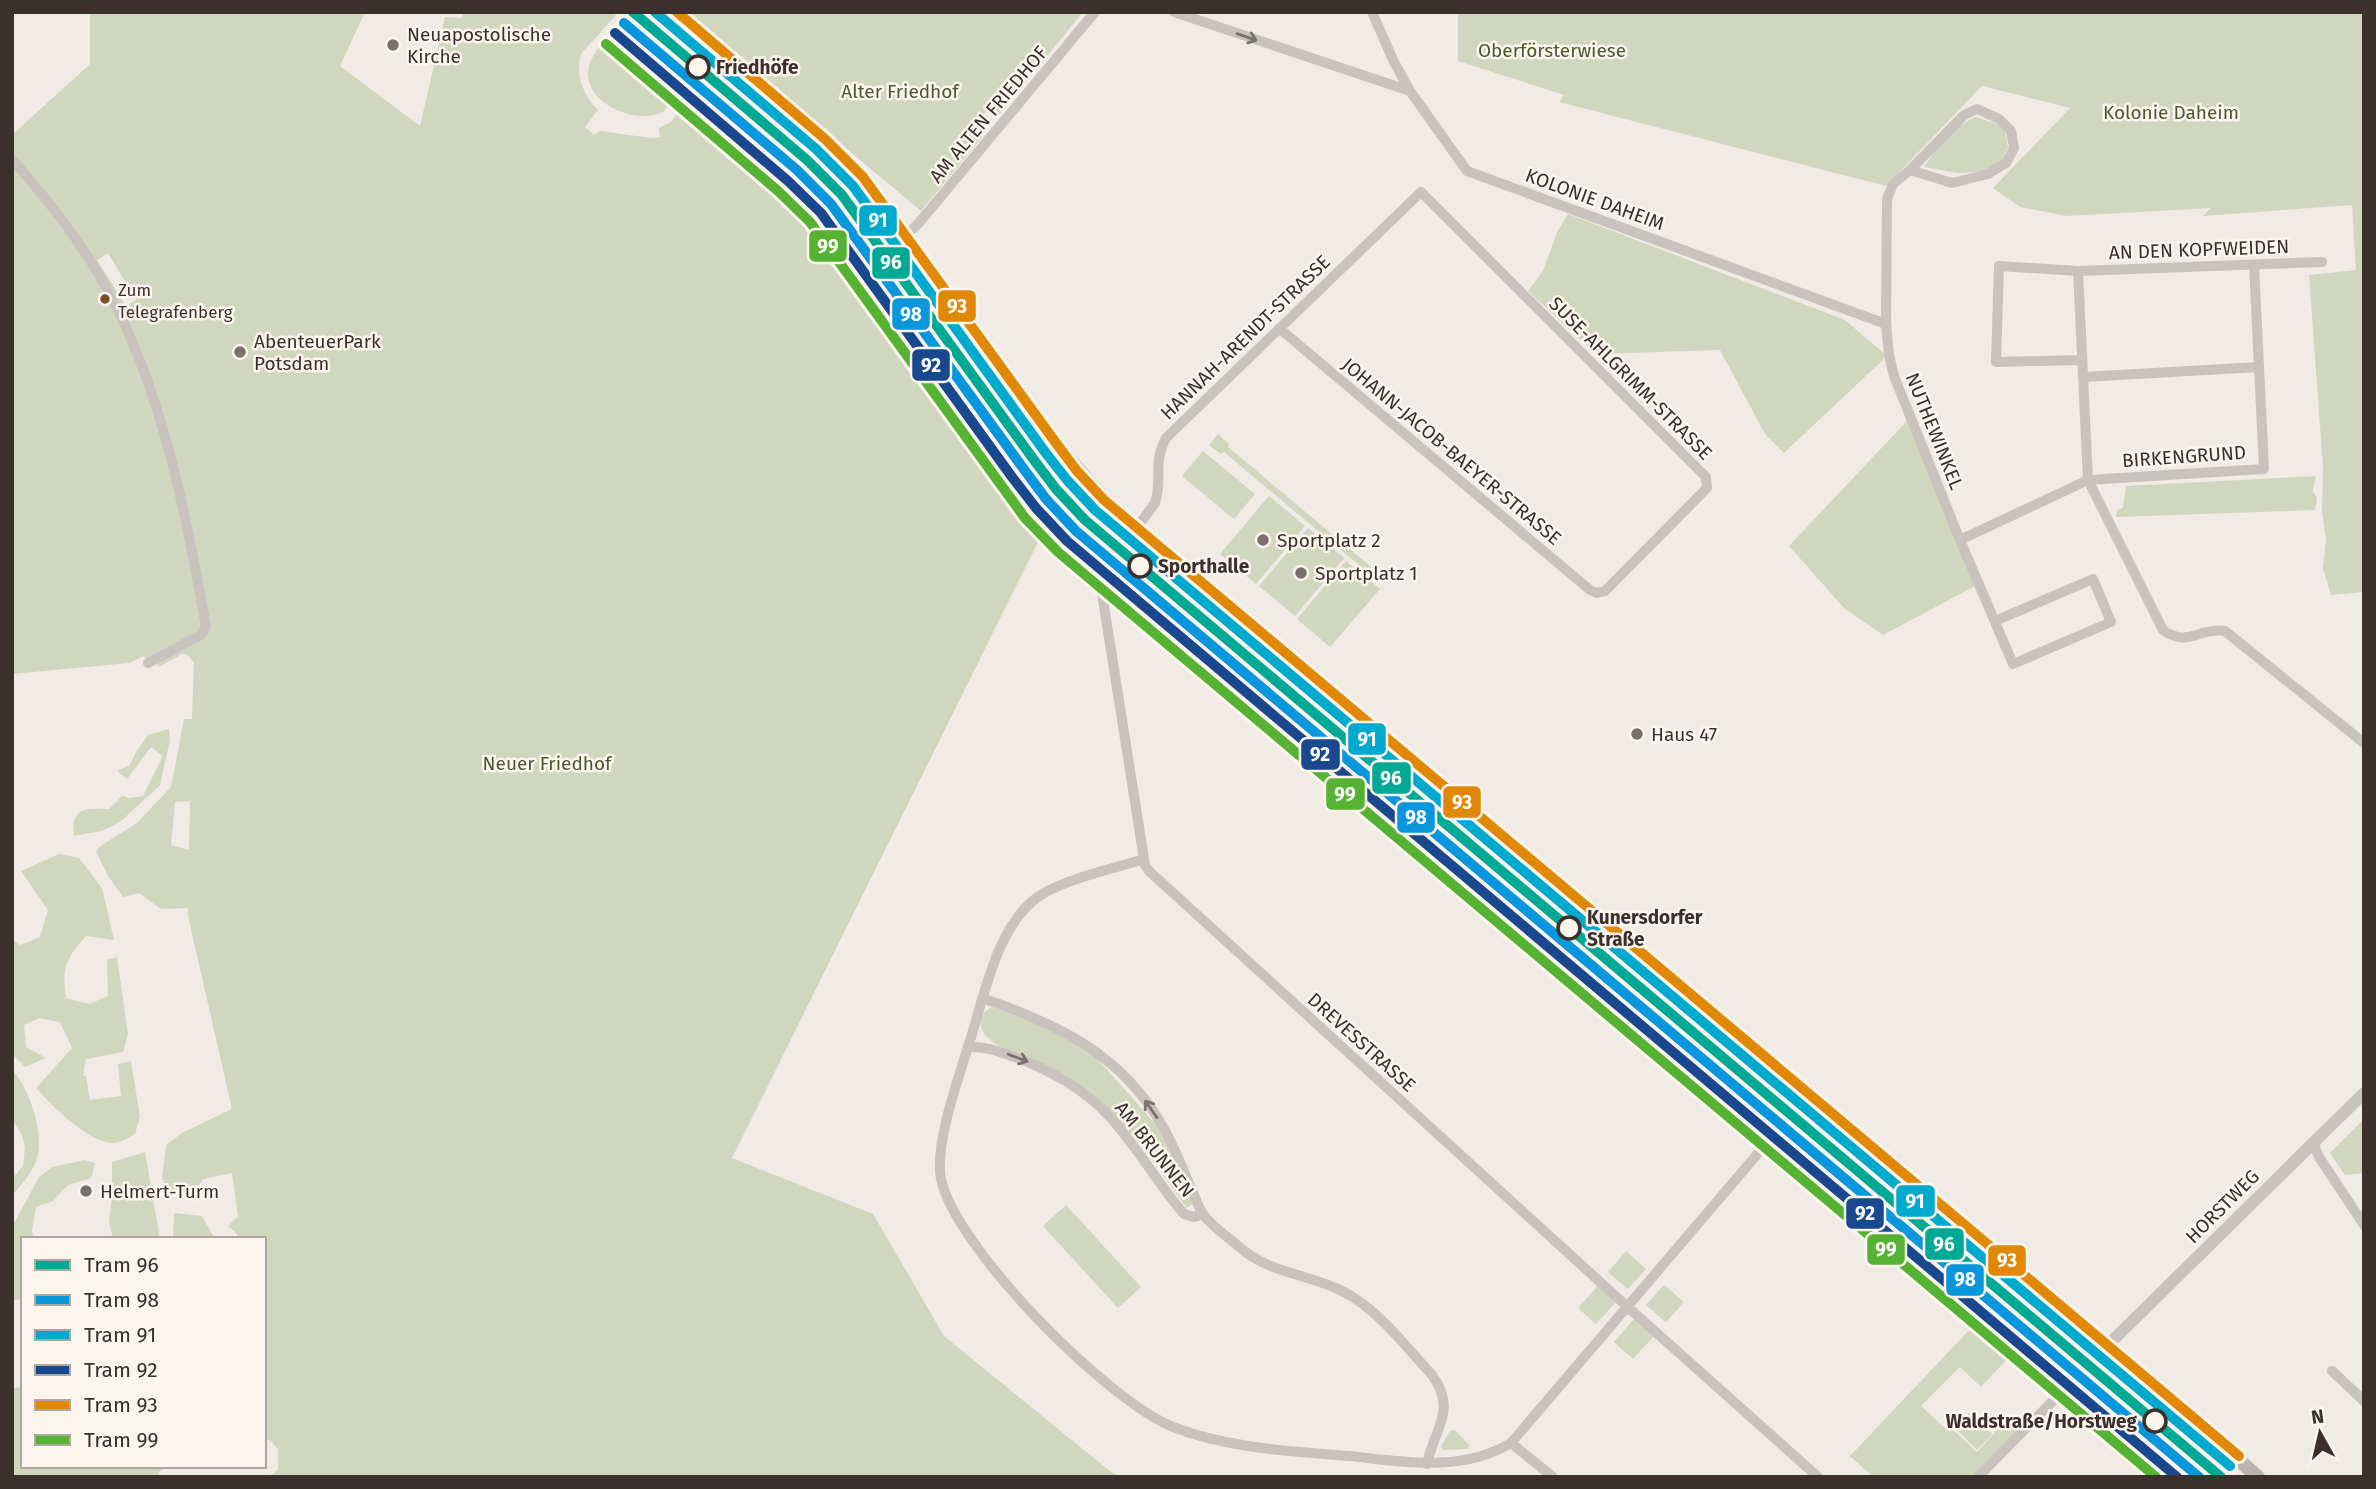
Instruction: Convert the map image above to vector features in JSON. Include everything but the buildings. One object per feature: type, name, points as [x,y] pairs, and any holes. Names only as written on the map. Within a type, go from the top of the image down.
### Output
[{"type":"main road","points":[[660,12],[837,160],[866,188],[905,235],[1051,439],[1096,491],[1135,529],[1426,781],[1892,1172],[2108,1346],[2258,1477]]},
{"type":"street","name":"AM ALTEN FRIEDHOF","points":[[905,235],[925,216],[1095,12]]},
{"type":"street","name":"KOLONIE DAHEIM","points":[[1372,12],[1410,92],[1467,172],[1886,324]]},
{"type":"street","points":[[1180,13],[1410,92]]},
{"type":"street","name":"NUTHEWINKEL","points":[[1910,170],[1952,183],[1988,174],[2006,163],[2010,156],[2014,148],[2011,131],[1998,120],[1977,109],[1964,116],[1893,184],[1887,199],[1886,324],[1889,355],[1901,399],[2013,664],[2111,622],[2093,579],[1995,621]]},
{"type":"street","points":[[12,159],[75,236],[111,296],[132,342],[166,441],[194,559],[206,627],[201,635],[148,663]]},
{"type":"street","name":"HANNAH-ARENDT-STRASSE","points":[[1135,529],[1155,503],[1159,492],[1157,460],[1166,438],[1421,192]]},
{"type":"street","name":"SUSE-AHLGRIMM-STRASSE","points":[[1421,192],[1706,477],[1707,488],[1605,591]]},
{"type":"street","name":"AN DEN KOPFWEIDEN","points":[[2082,359],[1996,362],[1998,266],[2078,271],[2322,262]]},
{"type":"street","name":"BIRKENGRUND","points":[[2088,480],[2264,469],[2254,265]]},
{"type":"street","points":[[2078,271],[2088,480],[2163,630],[2174,637],[2186,638],[2214,629],[2225,631],[2364,743]]},
{"type":"street","name":"JOHANN-JACOB-BAEYER-STRASSE","points":[[1280,329],[1590,590],[1597,593],[1605,591]]},
{"type":"street","points":[[2083,377],[2259,367]]},
{"type":"street","points":[[1960,540],[2088,480]]},
{"type":"street","name":"DREVESSTRASSE","points":[[1135,529],[1102,575],[1101,587],[1144,859],[1149,870],[1627,1307],[1818,1477]]},
{"type":"street","points":[[1113,560],[2080,1373],[2208,1477]]},
{"type":"street","points":[[1144,859],[1054,888],[1033,901],[1007,933],[982,998],[968,1047],[941,1147],[940,1168],[946,1194],[974,1244],[1021,1301],[1110,1388],[1136,1408],[1169,1425],[1227,1444],[1427,1464],[1464,1461],[1498,1451],[1511,1443],[1783,1124]]},
{"type":"street","name":"AM BRUNNEN","points":[[982,998],[1054,1027],[1094,1049],[1114,1064],[1139,1092],[1163,1126],[1203,1214],[1253,1258],[1278,1270],[1342,1291],[1367,1307],[1432,1375],[1445,1398],[1445,1413],[1427,1464]]},
{"type":"street","name":"AM BRUNNEN","points":[[968,1047],[983,1046],[1023,1060],[1076,1088],[1109,1115],[1184,1214],[1194,1217],[1203,1214]]},
{"type":"street","name":"HORSTWEG","points":[[2108,1346],[2364,1093]]},
{"type":"street","points":[[2313,1142],[2319,1157],[2364,1225]]},
{"type":"street","points":[[1978,1477],[2108,1346]]},
{"type":"street","points":[[2332,1371],[2364,1401]]},
{"type":"street","points":[[1511,1443],[1553,1477]]},
{"type":"green space","name":"Neuer Friedhof","points":[[90,12],[365,12],[340,66],[420,126],[445,17],[462,18],[464,12],[612,12],[616,15],[581,54],[579,62],[582,84],[588,98],[598,110],[585,127],[594,135],[600,131],[660,137],[659,128],[671,122],[700,85],[806,175],[834,207],[1062,521],[1047,524],[732,1158],[873,1214],[944,1336],[1111,1472],[1122,1477],[268,1477],[278,1470],[278,1449],[270,1440],[266,1440],[266,1237],[237,1237],[228,1226],[238,1216],[232,1173],[203,1179],[193,1194],[168,1192],[162,1178],[166,1145],[182,1133],[232,1109],[188,908],[161,909],[139,893],[123,897],[108,876],[96,851],[137,823],[171,787],[184,719],[192,719],[194,663],[189,656],[182,654],[159,667],[155,661],[148,664],[144,656],[129,663],[12,674],[12,135],[90,64]],"holes":[[[108,253],[136,300],[126,306],[97,260]],[[190,801],[189,850],[171,845],[175,802]]]},
{"type":"green space","name":"Alter Friedhof","points":[[683,12],[1083,12],[998,116],[989,108],[972,129],[982,137],[921,211]]},
{"type":"green space","name":"Kolonie Daheim","points":[[1458,12],[2363,12],[2364,592],[2331,595],[2323,569],[2326,539],[2322,512],[2323,467],[2309,275],[2356,270],[2352,205],[2203,216],[2211,208],[2067,216],[2020,207],[1993,188],[2070,108],[1982,86],[1886,186],[1559,102],[1564,95],[1458,61]]},
{"type":"green space","points":[[622,20],[691,77],[663,112],[638,116],[624,113],[611,107],[592,90],[588,78],[589,65],[599,47]]},
{"type":"green space","points":[[1976,117],[1995,123],[2005,131],[2008,147],[2002,160],[1983,172],[1958,173],[1924,167],[1953,132]]},
{"type":"green space","points":[[1568,214],[1845,320],[1887,356],[1784,453],[1765,434],[1720,350],[1596,354],[1528,291],[1543,271],[1557,232]]},
{"type":"green space","points":[[1907,421],[1977,585],[1883,635],[1845,609],[1789,546]]},
{"type":"green space","points":[[1218,434],[1229,444],[1228,447],[1382,576],[1378,581],[1224,452],[1221,454],[1209,445]]},
{"type":"green space","points":[[1203,451],[1255,494],[1234,519],[1182,476]]},
{"type":"green space","points":[[2316,476],[2313,491],[2317,498],[2315,510],[2116,517],[2117,510],[2123,508],[2126,486]]},
{"type":"green space","name":"Sportplatz 2","points":[[1269,496],[1305,526],[1256,584],[1220,554]]},
{"type":"green space","name":"Sportplatz 1","points":[[1308,528],[1344,558],[1295,616],[1259,586]]},
{"type":"green space","points":[[1346,561],[1380,589],[1330,647],[1297,619]]},
{"type":"green space","points":[[169,729],[170,740],[160,785],[120,822],[102,831],[74,836],[73,826],[77,814],[81,811],[109,809],[122,796],[143,796],[163,756],[151,747],[127,779],[117,771],[130,765],[148,735]]},
{"type":"green space","points":[[59,854],[79,858],[102,888],[114,940],[86,936],[69,958],[64,979],[66,998],[89,1004],[108,996],[107,960],[117,957],[128,1034],[123,1052],[86,1059],[83,1075],[86,1076],[90,1100],[121,1096],[118,1064],[131,1061],[140,1117],[135,1134],[116,1143],[105,1142],[83,1131],[36,1088],[72,1048],[60,1022],[39,1018],[24,1025],[26,1047],[46,1058],[25,1067],[12,1054],[12,939],[20,945],[40,937],[48,910],[21,871]]},
{"type":"green space","points":[[992,1007],[1051,1029],[1093,1054],[1158,1127],[1194,1203],[1187,1208],[1139,1143],[1097,1100],[1076,1084],[1035,1061],[1003,1048],[987,1037],[981,1021],[984,1013]]},
{"type":"green space","points":[[12,1070],[30,1101],[39,1142],[35,1164],[12,1196],[12,1179],[23,1166],[25,1148],[22,1135],[12,1119]]},
{"type":"green space","points":[[2364,1119],[2364,1173],[2345,1175],[2330,1153]]},
{"type":"green space","points":[[145,1152],[160,1237],[113,1237],[109,1222],[112,1162]]},
{"type":"green space","points":[[85,1160],[95,1163],[91,1178],[68,1185],[53,1201],[36,1207],[33,1237],[21,1237],[21,1299],[15,1300],[12,1297],[12,1227],[39,1177],[52,1167]]},
{"type":"green space","points":[[1066,1205],[1141,1287],[1118,1308],[1043,1226]]},
{"type":"green space","points":[[174,1213],[202,1216],[214,1237],[173,1237]]},
{"type":"green space","points":[[1626,1251],[1646,1269],[1628,1289],[1608,1272]]},
{"type":"green space","points":[[1664,1285],[1684,1302],[1666,1322],[1646,1305]]},
{"type":"green space","points":[[1598,1286],[1616,1302],[1596,1324],[1578,1308]]},
{"type":"green space","points":[[1992,1306],[2028,1337],[1981,1387],[1960,1367],[1921,1406],[1946,1429],[1949,1426],[1977,1452],[2006,1420],[2017,1432],[1975,1477],[1873,1477],[1850,1456]]},
{"type":"green space","points":[[1634,1319],[1654,1336],[1633,1359],[1614,1342]]},
{"type":"green space","points":[[21,1387],[21,1468],[164,1468],[159,1472],[159,1477],[12,1477],[12,1389]]},
{"type":"green space","points":[[1970,1412],[1992,1434],[1977,1450],[1954,1427]]},
{"type":"green space","points":[[1455,1430],[1470,1446],[1467,1449],[1443,1450],[1441,1446],[1450,1431]]},
{"type":"tram line","name":"96","points":[[633,12],[807,160],[842,195],[1034,460],[1085,520],[2221,1477]]},
{"type":"tram line","name":"91","points":[[655,12],[816,149],[853,186],[1045,452],[1095,510],[2230,1466]]},
{"type":"tram line","name":"93","points":[[677,12],[825,139],[863,177],[1056,443],[1104,500],[2239,1456]]},
{"type":"tram line","name":"98","points":[[624,23],[797,170],[831,204],[1046,499],[1076,531],[2199,1477]]},
{"type":"tram line","name":"92","points":[[615,33],[788,181],[821,213],[1012,477],[1067,541],[2177,1477]]},
{"type":"tram line","name":"99","points":[[606,44],[778,191],[810,222],[1025,518],[1058,552],[2156,1477]]},
{"type":"tram line","points":[[1222,631],[1250,659]]},
{"type":"place","name":"Neuapostolische Kirche","points":[[393,45]]},
{"type":"place","name":"Friedhöfe","points":[[698,67]]},
{"type":"place","name":"Zum Telegrafenberg","points":[[105,299]]},
{"type":"place","name":"AbenteuerPark Potsdam","points":[[240,352]]},
{"type":"place","name":"Sportplatz 2","points":[[1263,540]]},
{"type":"place","name":"Sporthalle","points":[[1140,566]]},
{"type":"place","name":"Sportplatz 1","points":[[1301,573]]},
{"type":"place","name":"Haus 47","points":[[1637,734]]},
{"type":"place","name":"Kunersdorfer Straße","points":[[1569,928]]},
{"type":"place","name":"Helmert-Turm","points":[[86,1191]]},
{"type":"place","name":"Waldstraße/Horstweg","points":[[2155,1421]]},
{"type":"park label","name":"Oberförsterwiese","points":[[1552,50]]}]
